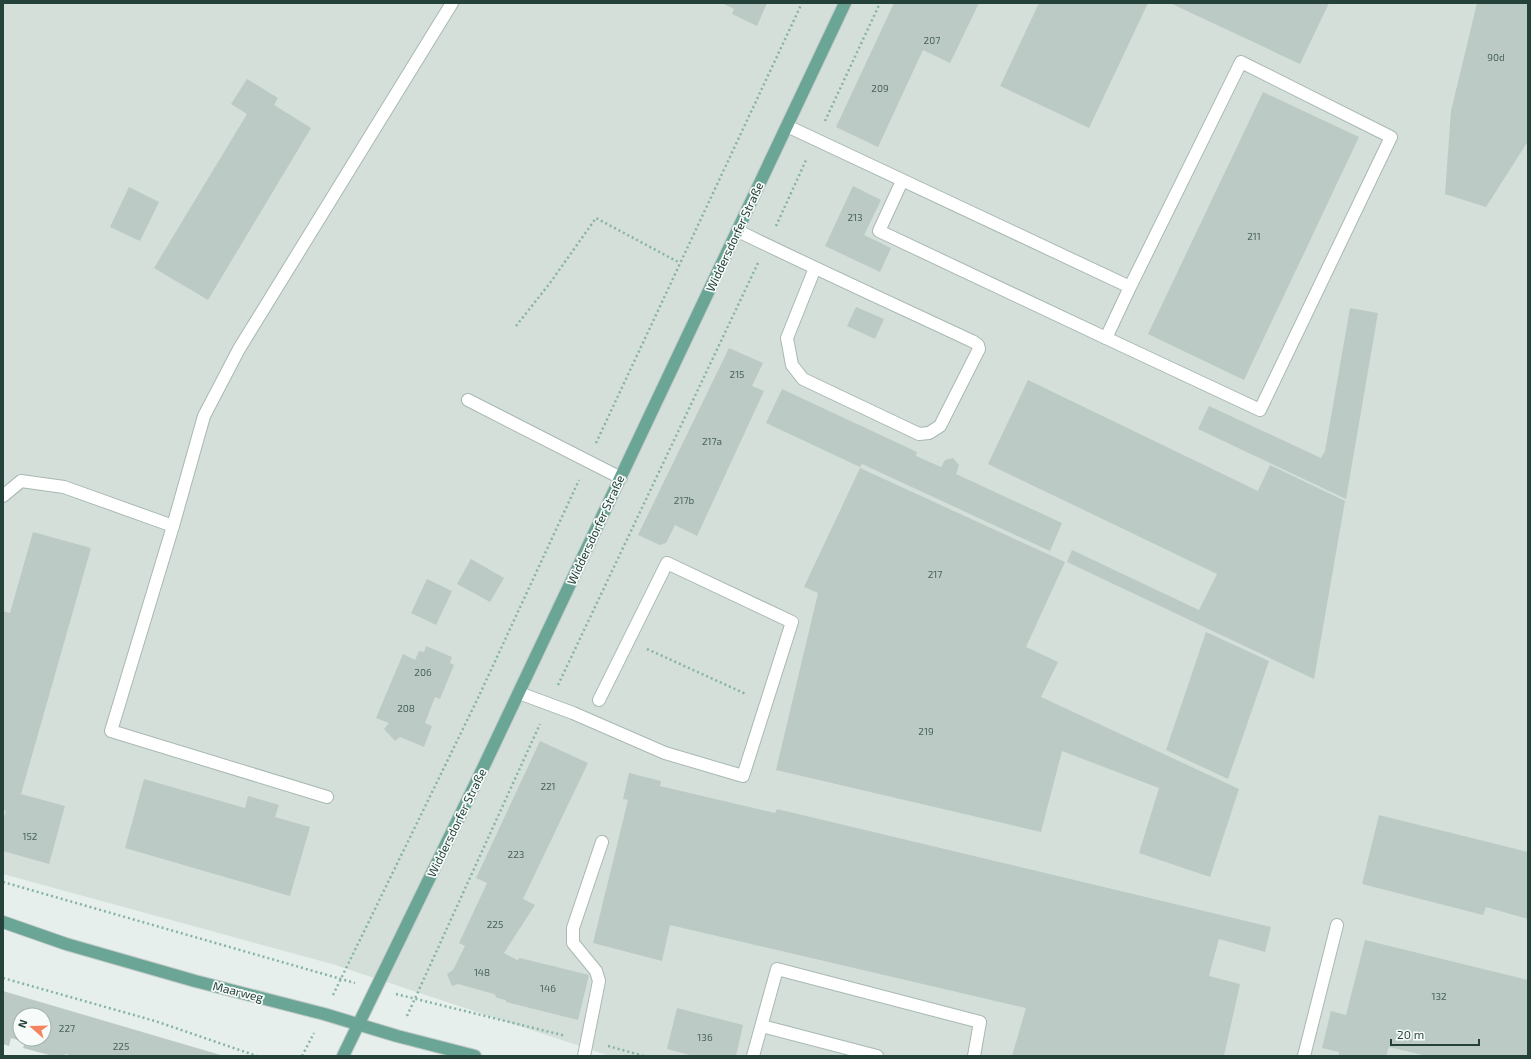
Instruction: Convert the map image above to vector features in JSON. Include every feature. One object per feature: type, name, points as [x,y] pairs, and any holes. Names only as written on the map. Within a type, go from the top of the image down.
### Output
[{"type":"main road","name":"Widdersdorfer Straße","points":[[344,1056],[519,693],[845,3]]},
{"type":"main road","name":"Maarweg","points":[[3,922],[66,944],[187,979],[324,1014],[398,1036],[475,1056]]},
{"type":"lane","points":[[327,797],[112,732],[204,416],[239,349],[452,3]]},
{"type":"lane","points":[[902,181],[879,231],[1106,338],[1260,410],[1391,136],[1241,62],[1106,338]]},
{"type":"lane","points":[[787,126],[1130,287]]},
{"type":"lane","points":[[738,231],[978,345],[979,349],[940,426],[929,433],[919,434],[803,380],[792,365],[787,338],[815,268]]},
{"type":"lane","points":[[468,400],[621,478]]},
{"type":"lane","points":[[3,496],[21,481],[64,487],[172,526]]},
{"type":"lane","points":[[519,693],[573,712],[665,753],[743,776],[792,622],[667,563],[599,700]]},
{"type":"lane","points":[[584,1056],[599,981],[596,971],[573,943],[573,928],[602,842]]},
{"type":"lane","points":[[1304,1056],[1337,925]]},
{"type":"lane","points":[[753,1056],[777,969],[980,1022],[974,1056]]},
{"type":"lane","points":[[762,1026],[877,1056]]},
{"type":"path","points":[[302,1056],[484,688],[588,461],[802,3]]},
{"type":"path","points":[[398,1036],[549,704],[880,3]]},
{"type":"path","points":[[516,326],[550,283],[596,218],[680,263]]},
{"type":"path","points":[[629,640],[766,703]]},
{"type":"path","points":[[435,785],[440,786]]},
{"type":"path","points":[[3,882],[415,1000],[588,1041],[644,1056]]},
{"type":"path","points":[[3,978],[154,1021],[256,1056]]},
{"type":"shaded area","points":[[3,3],[1528,3],[1528,1056],[610,1056],[332,964],[3,874]]},
{"type":"building","points":[[722,3],[767,3],[757,26],[732,14],[734,9]]},
{"type":"building","points":[[894,3],[979,3],[950,63],[923,50],[878,147],[836,127]]},
{"type":"building","points":[[1039,3],[1148,3],[1089,128],[1000,86]]},
{"type":"building","points":[[1170,3],[1329,3],[1300,64]]},
{"type":"building","points":[[1477,3],[1528,3],[1528,141],[1486,207],[1445,194],[1451,111]]},
{"type":"building","points":[[247,79],[278,98],[274,105],[311,128],[208,300],[154,268],[247,114],[231,104]]},
{"type":"building","points":[[1263,92],[1359,137],[1244,380],[1148,334]]},
{"type":"building","points":[[853,186],[881,200],[864,235],[891,248],[880,272],[825,246]]},
{"type":"building","points":[[129,187],[159,202],[140,241],[110,227]]},
{"type":"building","points":[[856,307],[884,319],[875,339],[847,326]]},
{"type":"building","points":[[1350,308],[1378,313],[1346,499],[1198,429],[1209,406],[1321,458],[1325,451]]},
{"type":"building","points":[[729,348],[763,363],[752,386],[764,391],[697,536],[675,525],[666,543],[660,545],[638,535]]},
{"type":"building","points":[[1028,380],[1258,491],[1270,465],[1345,501],[1314,679],[1067,562],[1072,550],[1199,610],[1217,574],[988,464]]},
{"type":"building","points":[[782,389],[917,452],[916,456],[941,467],[945,460],[953,458],[959,465],[956,474],[1062,523],[1050,551],[862,464],[860,467],[766,423]]},
{"type":"building","points":[[860,468],[1065,562],[1026,647],[1058,662],[1041,697],[1239,789],[1210,877],[1139,853],[1159,788],[1062,751],[1041,832],[776,770],[818,593],[804,587]]},
{"type":"building","points":[[33,532],[91,548],[21,794],[65,806],[49,864],[3,851],[3,820],[6,811],[3,810],[3,611],[10,613]]},
{"type":"building","points":[[471,559],[504,578],[490,602],[457,584]]},
{"type":"building","points":[[427,579],[452,591],[436,625],[411,613]]},
{"type":"building","points":[[1206,632],[1269,661],[1228,779],[1166,750]]},
{"type":"building","points":[[426,646],[452,657],[450,663],[454,665],[440,699],[435,697],[425,723],[432,726],[424,747],[400,737],[395,741],[384,729],[389,723],[376,718],[403,654],[415,660],[419,651],[424,652]]},
{"type":"building","points":[[540,741],[588,763],[523,899],[535,905],[504,953],[517,960],[520,958],[589,975],[578,1020],[506,1002],[506,1000],[497,998],[494,994],[458,984],[452,986],[447,974],[453,970],[465,946],[459,943],[487,883],[476,878]]},
{"type":"building","points":[[629,773],[661,781],[660,786],[775,813],[777,809],[1271,927],[1265,952],[1219,939],[1209,976],[1240,984],[1224,1056],[1012,1056],[1026,1008],[670,925],[662,961],[593,943],[628,800],[623,799]]},
{"type":"building","points":[[144,779],[245,808],[248,796],[279,805],[275,817],[310,827],[290,896],[125,848]]},
{"type":"building","points":[[1379,815],[1528,852],[1528,919],[1486,907],[1483,915],[1362,884]]},
{"type":"building","points":[[1365,940],[1528,980],[1528,1056],[1427,1056],[1389,1047],[1386,1056],[1339,1056],[1339,1052],[1322,1048],[1331,1011],[1346,1015]]},
{"type":"building","points":[[3,991],[224,1056],[74,1056],[65,1054],[65,1056],[53,1056],[23,1048],[52,1047],[52,1007],[12,1007],[12,1038],[9,1046],[3,1044]]},
{"type":"building","points":[[677,1008],[743,1025],[736,1056],[694,1056],[667,1049]]}]
